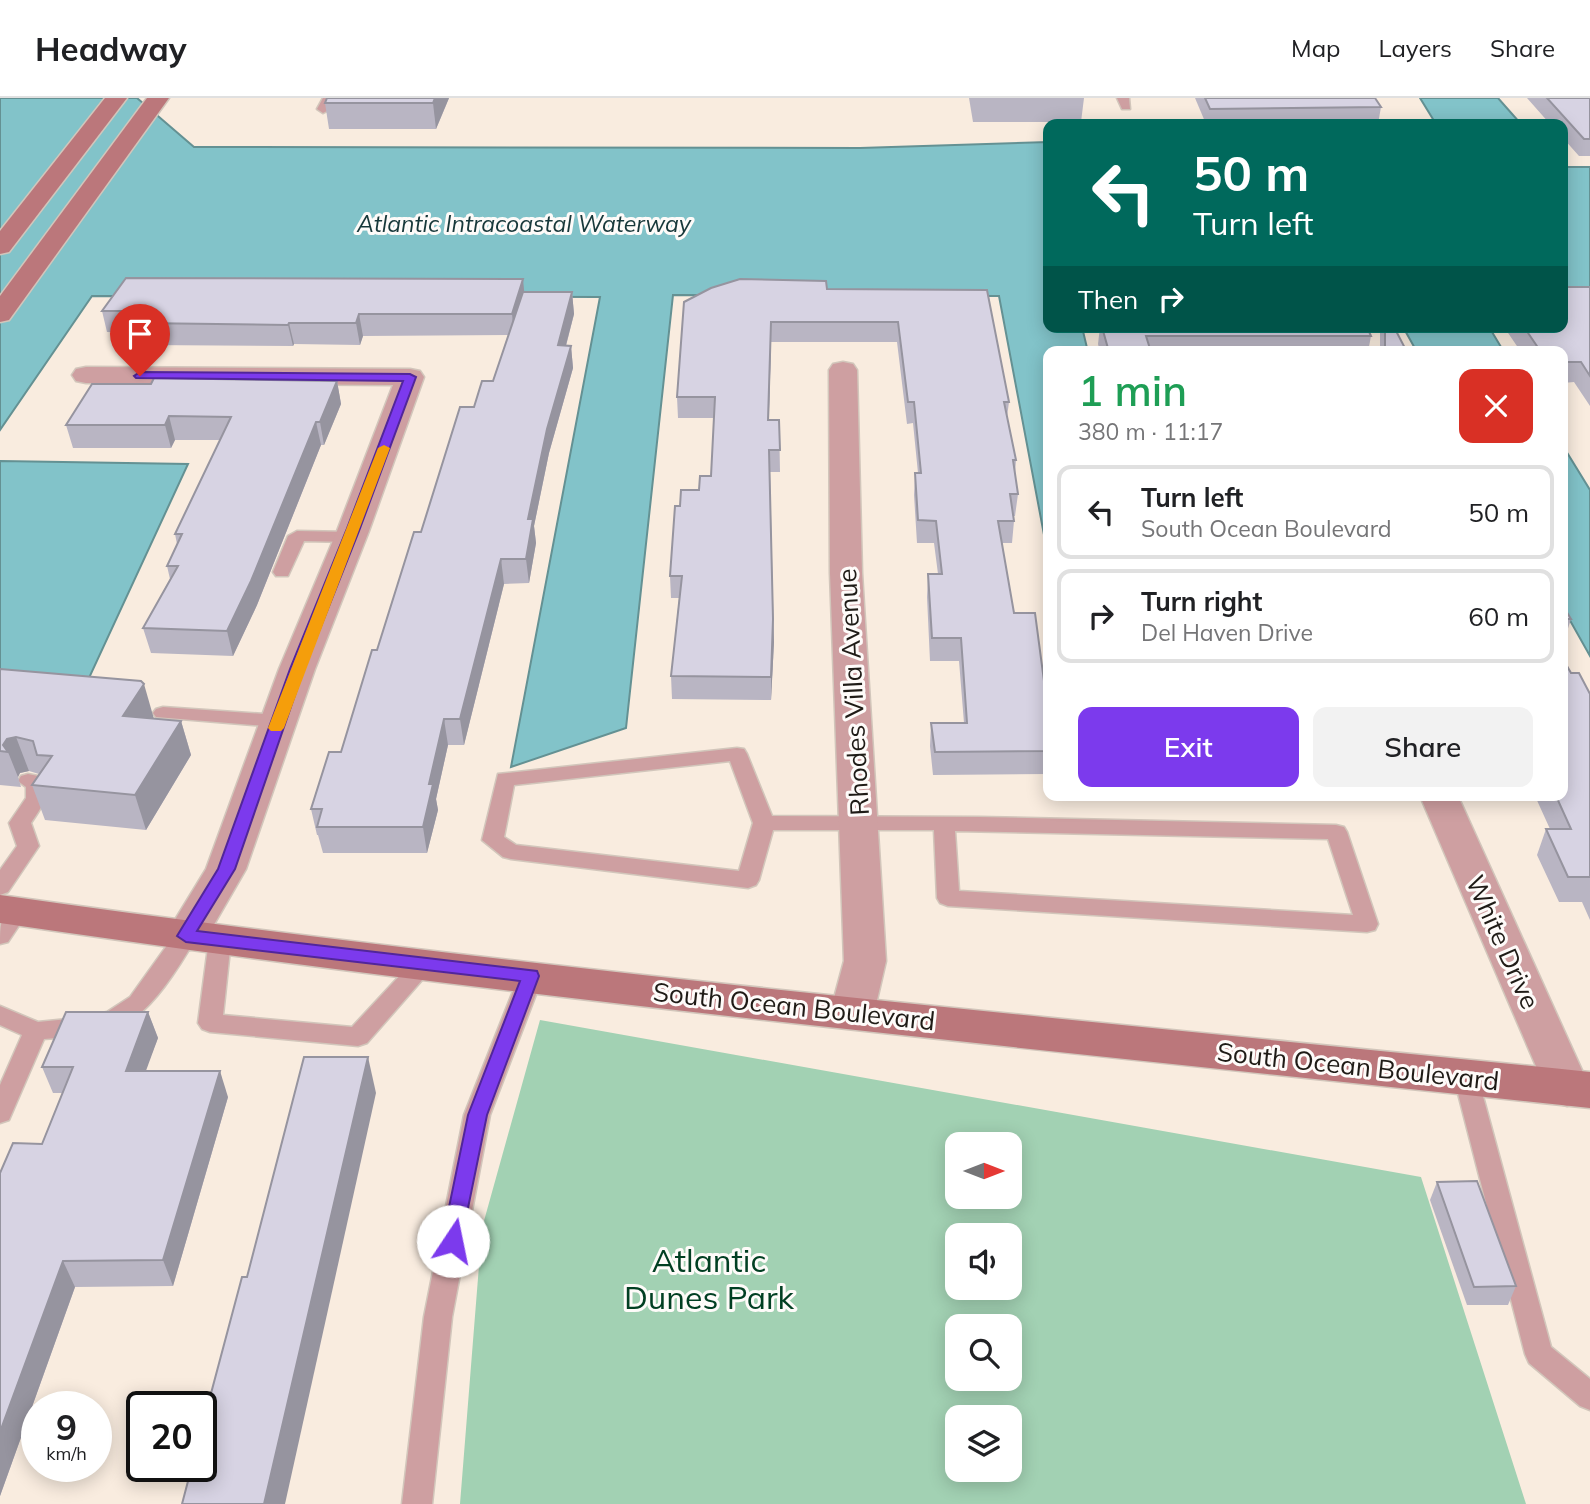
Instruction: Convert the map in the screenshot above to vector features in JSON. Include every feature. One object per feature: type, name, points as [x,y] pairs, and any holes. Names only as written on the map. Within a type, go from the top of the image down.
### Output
[{"type":"main road","points":[[0,247],[116,98]]},
{"type":"main road","points":[[0,314],[158,98]]},
{"type":"main road","name":"South Ocean Boulevard","points":[[4,911],[203,938],[852,1013],[1579,1089]]},
{"type":"street","name":"Rhodes Villa Avenue","points":[[843,370],[846,573],[865,961],[852,1013]]},
{"type":"street","points":[[86,375],[410,377],[278,721],[203,938]]},
{"type":"street","name":"White Drive","points":[[1441,801],[1579,1089]]},
{"type":"lane","points":[[323,109],[329,98]]},
{"type":"lane","points":[[282,572],[297,536],[350,537]]},
{"type":"lane","points":[[163,713],[278,721]]},
{"type":"lane","points":[[737,754],[764,823],[748,880],[511,852],[493,840],[505,779],[737,754]]},
{"type":"lane","points":[[4,911],[28,846],[20,822],[36,799],[36,782],[28,781]]},
{"type":"lane","points":[[764,823],[859,822],[1336,832],[1367,924],[948,898],[944,824]]},
{"type":"lane","points":[[203,938],[211,1023],[358,1037],[425,964]]},
{"type":"lane","points":[[0,1015],[36,1031],[78,1027],[114,1019],[138,1003],[203,938]]},
{"type":"lane","points":[[417,1504],[438,1317],[477,1115],[530,976]]},
{"type":"lane","points":[[0,1113],[36,1031]]},
{"type":"lane","points":[[1466,1078],[1539,1354],[1590,1398]]},
{"type":"green space","name":"Atlantic Dunes Park","points":[[540,1020],[1421,1177],[1526,1504],[460,1504],[482,1228]]},
{"type":"water","name":"Atlantic Intracoastal Waterway","points":[[0,98],[137,98],[194,147],[860,148],[1043,142],[1043,333],[1083,333],[1087,346],[1043,346],[1043,529],[999,296],[673,295],[626,728],[511,767],[600,297],[92,296],[0,430]]},
{"type":"water","points":[[1420,98],[1498,98],[1517,119],[1433,119]]},
{"type":"water","points":[[1568,167],[1590,167],[1590,304],[1568,304]]},
{"type":"water","points":[[1406,333],[1493,333],[1500,346],[1414,346]]},
{"type":"water","points":[[1568,454],[1590,490],[1590,656],[1568,617]]},
{"type":"water","points":[[0,461],[188,464],[89,678],[0,670]]},
{"type":"building","points":[[327,98],[435,98],[433,103],[325,103]]},
{"type":"building","points":[[1205,98],[1375,98],[1381,107],[1210,109]]},
{"type":"building","points":[[1547,98],[1590,98],[1590,139],[1584,139]]},
{"type":"building","points":[[126,278],[523,279],[512,314],[359,314],[356,323],[288,325],[138,323],[146,311],[102,311]]},
{"type":"building","points":[[740,279],[826,281],[827,289],[987,290],[1009,402],[1004,402],[1016,460],[1013,460],[1018,494],[1010,494],[1014,521],[998,521],[1014,613],[1035,613],[1043,673],[1043,751],[935,752],[931,723],[967,723],[961,638],[932,638],[928,574],[942,574],[936,521],[918,520],[915,473],[921,473],[914,402],[908,402],[898,322],[771,322],[768,420],[779,420],[780,450],[769,450],[773,619],[771,677],[671,676],[682,576],[670,576],[675,506],[680,506],[681,490],[699,490],[700,476],[711,476],[715,397],[677,397],[684,302],[711,288]]},
{"type":"building","points":[[1568,287],[1590,287],[1590,376],[1581,362],[1568,362],[1568,346],[1537,346],[1528,333],[1568,333]]},
{"type":"building","points":[[523,292],[572,292],[558,345],[571,346],[547,429],[528,519],[533,519],[526,559],[501,559],[460,719],[444,719],[429,784],[433,784],[423,827],[317,827],[322,809],[311,809],[329,752],[341,752],[372,650],[377,650],[414,532],[421,532],[460,407],[474,407],[482,381],[493,381]]},
{"type":"building","points":[[1104,333],[1370,333],[1371,336],[1146,336],[1149,346],[1107,346]]},
{"type":"building","points":[[1385,333],[1397,333],[1404,346],[1385,346]]},
{"type":"building","points":[[154,378],[337,381],[320,422],[316,422],[251,581],[227,631],[143,628],[178,566],[167,566],[182,534],[175,534],[231,417],[169,416],[165,425],[66,425],[92,384],[151,384]]},
{"type":"building","points":[[1568,668],[1571,673],[1579,673],[1590,694],[1590,877],[1568,877],[1546,829],[1571,829],[1558,801],[1568,801]]},
{"type":"building","points":[[0,669],[141,681],[144,684],[123,716],[181,721],[135,795],[32,785],[52,756],[37,755],[33,741],[16,737],[7,739],[3,745],[8,752],[0,751]]},
{"type":"building","points":[[66,1012],[148,1012],[126,1071],[220,1071],[163,1260],[63,1261],[0,1432],[0,1173],[13,1143],[42,1144],[73,1067],[42,1067]]},
{"type":"building","points":[[304,1057],[368,1057],[264,1504],[182,1504],[188,1482],[217,1482],[217,1391],[212,1391],[242,1277],[247,1277]]},
{"type":"building","points":[[1477,1181],[1516,1286],[1474,1287],[1437,1182]]},
{"type":"slow traffic","points":[[276,728],[384,448]]},
{"type":"route","points":[[140,376],[410,377],[353,531],[297,669],[226,869],[186,936],[530,976],[477,1115],[453,1241]]}]
